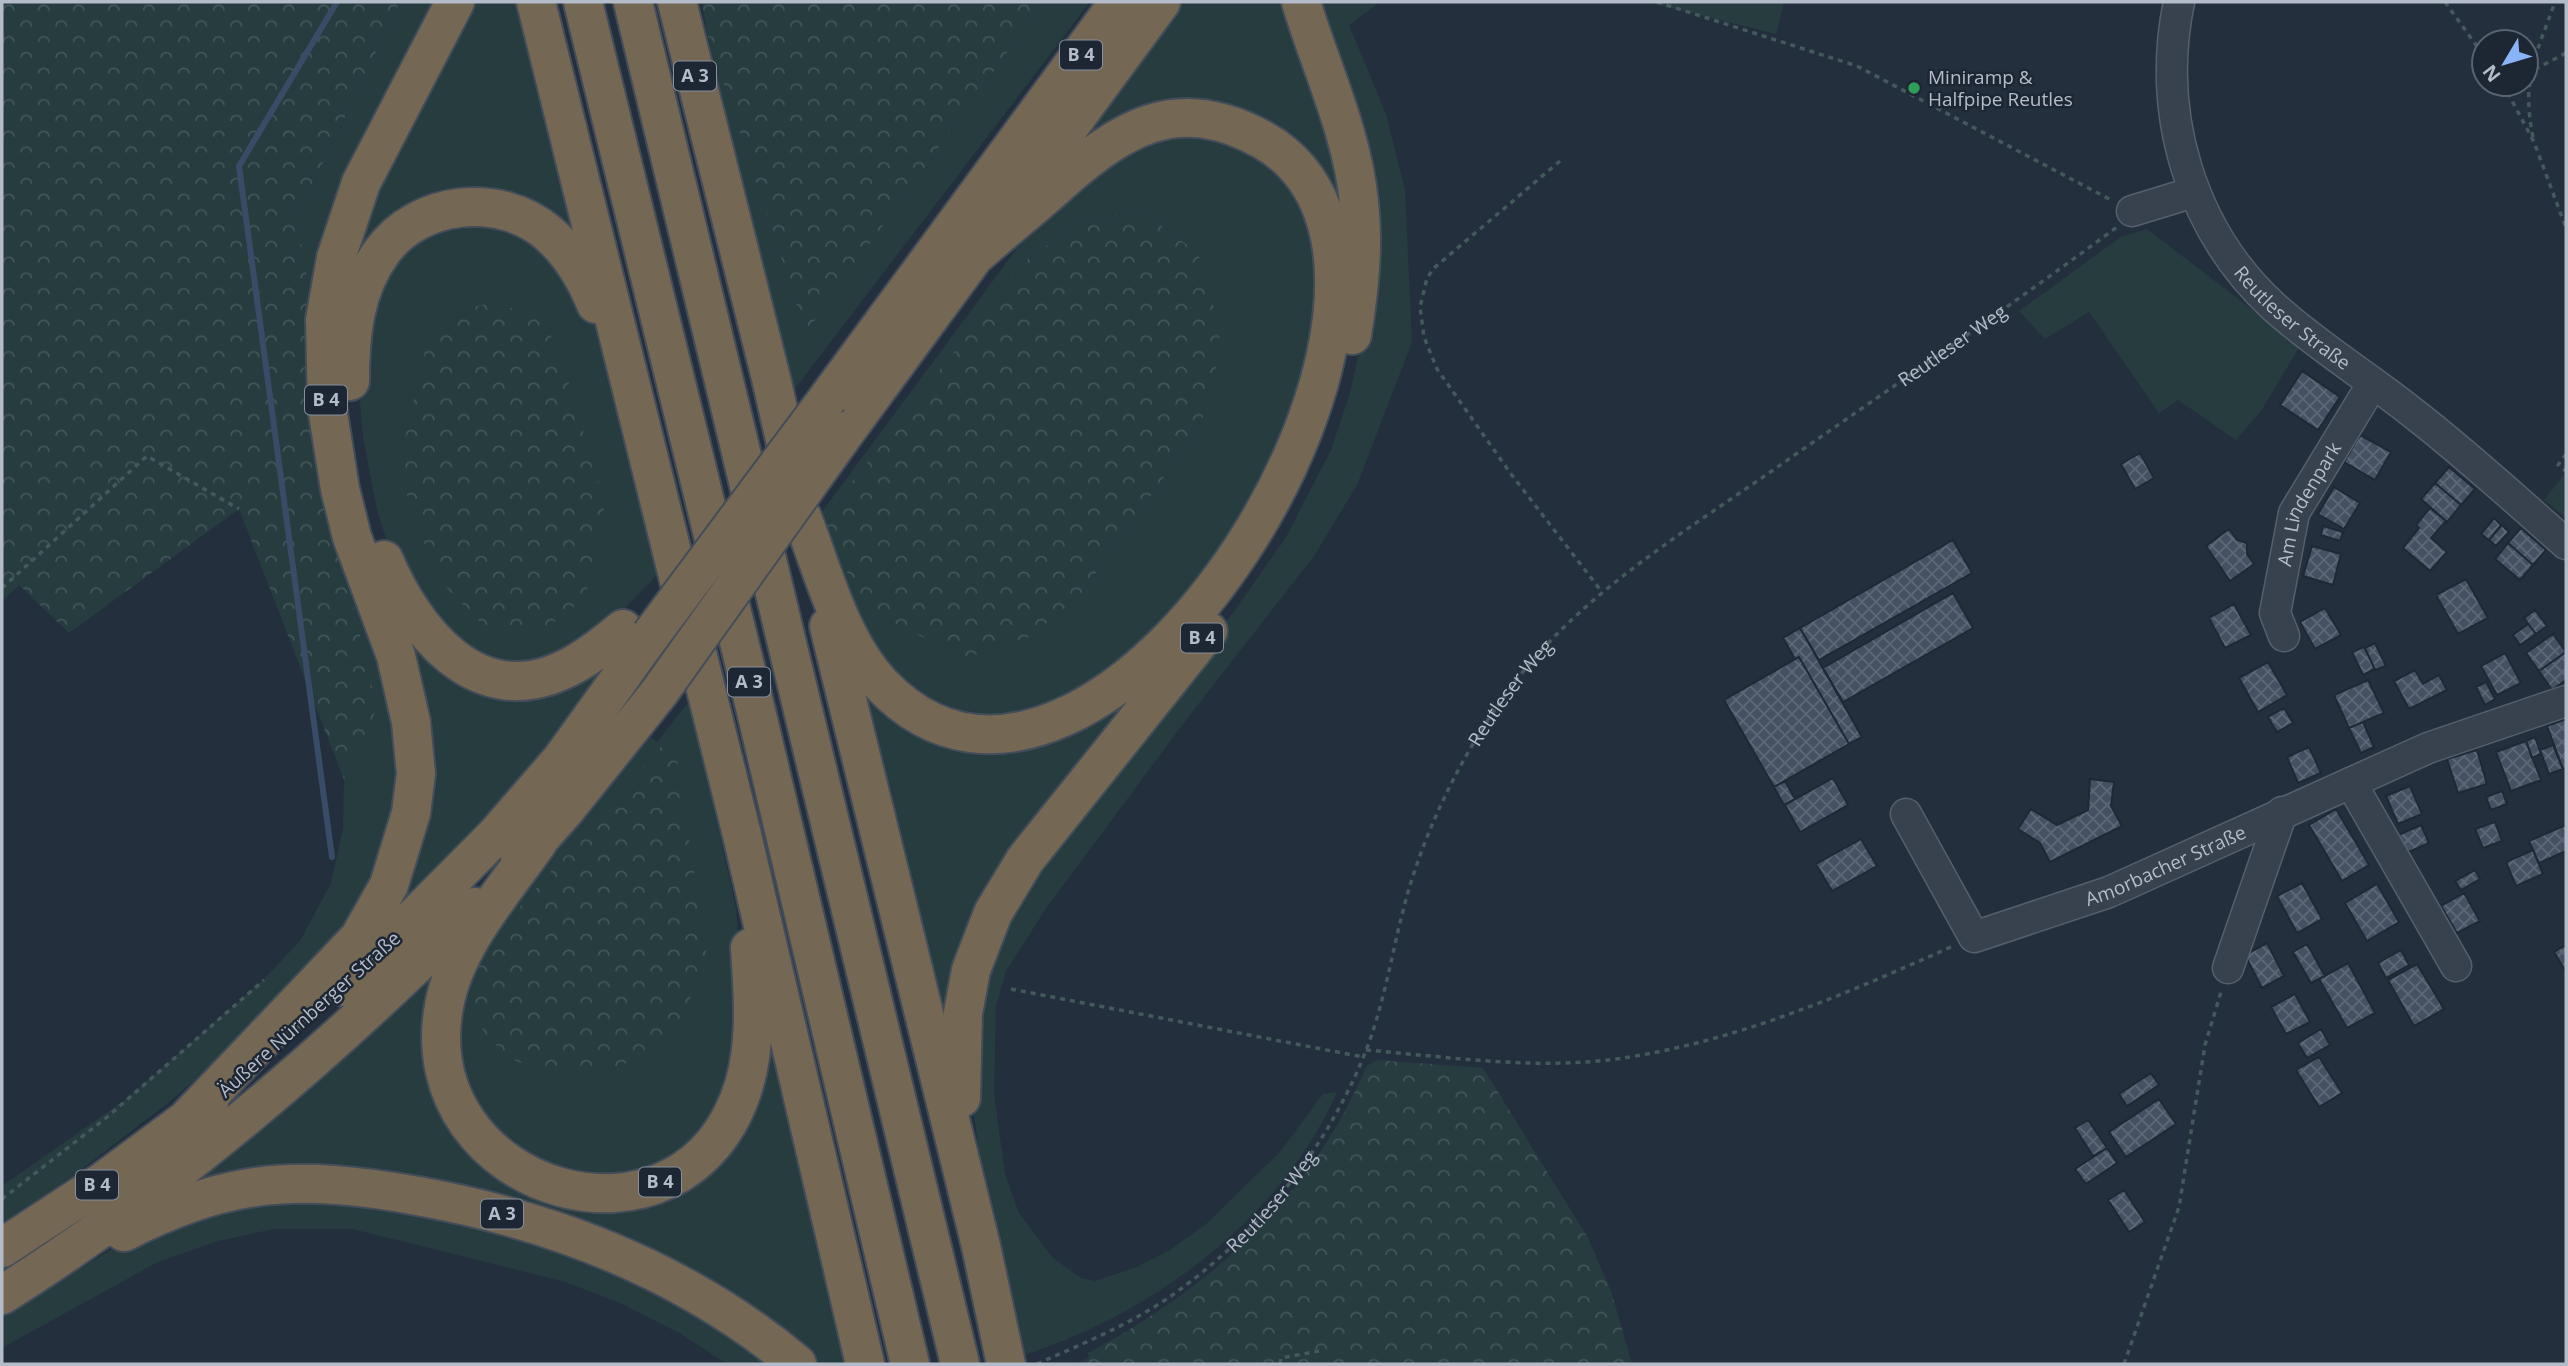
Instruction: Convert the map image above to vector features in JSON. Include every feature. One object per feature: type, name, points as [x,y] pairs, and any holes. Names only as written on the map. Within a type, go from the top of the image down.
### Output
[{"type":"highway","name":"B 4","points":[[188,1118],[359,938],[389,885],[411,814],[416,774],[411,722],[396,656],[352,537],[340,489],[327,407],[326,320],[336,258],[361,183],[455,2]]},
{"type":"highway","points":[[536,2],[742,835],[865,1364]]},
{"type":"highway","name":"A 3","points":[[583,2],[753,697],[910,1364]]},
{"type":"highway","name":"A 3","points":[[633,2],[960,1364]]},
{"type":"highway","name":"A 3","points":[[677,2],[713,149]]},
{"type":"highway","points":[[692,2],[713,149],[981,1246],[1006,1364]]},
{"type":"highway","name":"B 4","points":[[1042,109],[1104,2]]},
{"type":"highway","name":"B 4","points":[[637,632],[748,504],[1119,2]]},
{"type":"highway","name":"B 4","points":[[976,254],[1161,2]]},
{"type":"highway","name":"B 4","points":[[981,1246],[962,1113],[960,1055],[967,991],[983,934],[1024,860],[1263,559],[1313,467],[1326,436],[1344,374],[1361,271],[1359,200],[1343,128],[1301,2]]},
{"type":"highway","points":[[802,517],[849,635],[878,681],[904,705],[944,727],[998,734],[1040,728],[1062,720],[1114,687],[1163,645],[1195,610],[1258,521],[1297,450],[1323,363],[1332,306],[1333,263],[1324,214],[1305,179],[1280,153],[1253,135],[1217,122],[1178,119],[1139,127],[1113,139],[1086,158],[976,254]]},
{"type":"highway","points":[[634,404],[598,307],[579,270],[548,232],[517,214],[471,206],[427,216],[388,243],[361,290],[352,331],[350,378],[359,467],[366,503],[383,556],[402,600],[418,624],[439,648],[460,663],[486,674],[518,680],[561,672],[603,645],[637,632]]},
{"type":"highway","name":"Äußere Nürnberger Straße","points":[[3,1295],[143,1198],[289,1081],[406,975],[538,842],[658,694],[976,254]]},
{"type":"highway","name":"Äußere Nürnberger Straße","points":[[2,1248],[91,1189],[188,1118],[268,1055],[364,970],[496,835],[561,760],[637,632]]},
{"type":"highway","name":"B 4","points":[[538,842],[458,964],[444,1007],[444,1062],[458,1103],[470,1124],[510,1165],[563,1190],[604,1194],[628,1193],[679,1172],[718,1137],[744,1085],[752,1029],[753,995],[742,835]]},
{"type":"highway","name":"A 3","points":[[3,1295],[133,1227],[203,1199],[248,1188],[321,1184],[386,1190],[457,1203],[528,1220],[590,1243],[657,1271],[715,1303],[764,1336],[797,1364]]},
{"type":"street","name":"Reutleser Straße","points":[[2179,2],[2173,85],[2182,150],[2194,192],[2209,226],[2254,286],[2293,323],[2449,442],[2566,544]]},
{"type":"street","points":[[2132,211],[2194,192]]},
{"type":"street","name":"Am Lindenpark","points":[[2284,636],[2275,613],[2294,513],[2373,383]]},
{"type":"street","name":"Amorbacher Straße","points":[[1974,937],[2109,892],[2428,748],[2566,701]]},
{"type":"street","points":[[2351,783],[2456,965]]},
{"type":"street","points":[[2228,968],[2282,812]]},
{"type":"street","points":[[1906,814],[1974,937]]},
{"type":"path","points":[[1657,2],[1857,66],[2132,211]]},
{"type":"path","points":[[2445,2],[2470,37]]},
{"type":"path","points":[[2540,41],[2554,2]]},
{"type":"path","points":[[2540,68],[2566,54]]},
{"type":"path","points":[[2510,98],[2534,142],[2566,228]]},
{"type":"path","points":[[2526,98],[2534,142]]},
{"type":"path","points":[[1560,161],[1434,268],[1422,292],[1421,322],[1430,353],[1460,405],[1602,592]]},
{"type":"path","name":"Reutleser Weg","points":[[1037,1364],[1083,1344],[1180,1290],[1240,1240],[1313,1152],[1338,1111],[1366,1050],[1416,865],[1441,805],[1476,738],[1517,679],[1558,631],[1602,592],[2015,302],[2117,227],[2132,211]]},
{"type":"path","points":[[2566,454],[2558,465],[2566,471]]},
{"type":"path","points":[[2,588],[147,456],[239,509]]},
{"type":"path","points":[[1366,1050],[1510,1063],[1615,1059],[1723,1036],[1867,985],[1974,937]]},
{"type":"path","points":[[2124,1364],[2179,1207],[2205,1045],[2228,968]]},
{"type":"path","points":[[2,1199],[106,1118],[264,979]]},
{"type":"path","points":[[1011,989],[1363,1057]]},
{"type":"path","points":[[1280,1364],[1281,1358],[1319,1351]]},
{"type":"green space","points":[[2,2],[400,2],[297,217],[317,340],[336,531],[377,709],[344,780],[239,509],[69,633],[19,585],[2,601]]},
{"type":"green space","points":[[400,2],[449,2],[317,340],[297,217]]},
{"type":"green space","points":[[466,2],[530,2],[608,316],[587,273],[562,236],[528,211],[506,203],[472,199],[441,204],[411,217],[381,240],[365,262],[350,302],[343,350],[343,404],[349,460],[361,515],[377,566],[398,610],[423,645],[437,658],[470,677],[507,686],[545,685],[579,674],[620,646],[667,599],[516,797],[404,916],[328,986],[371,939],[391,908],[406,875],[417,840],[425,768],[417,696],[402,645],[360,537],[341,460],[333,380],[336,305],[350,236],[374,171],[394,131],[438,59]]},
{"type":"green space","points":[[702,2],[1043,2],[806,333],[707,33]]},
{"type":"green space","points":[[1043,2],[1090,2],[794,390],[727,132],[707,33],[806,332]]},
{"type":"green space","points":[[1180,2],[1294,2],[1340,137],[1350,184],[1352,281],[1336,376],[1304,467],[1258,552],[1225,597],[1033,835],[997,893],[973,944],[965,971],[955,1031],[953,1067],[947,1071],[847,671],[864,677],[920,725],[959,742],[988,745],[1024,741],[1060,731],[1083,719],[1109,702],[1163,656],[1213,606],[1249,560],[1274,519],[1298,471],[1320,418],[1335,364],[1344,309],[1342,256],[1329,207],[1301,164],[1280,143],[1264,132],[1237,120],[1209,114],[1183,113],[1157,117],[1109,137],[1065,167],[1045,185]]},
{"type":"green space","points":[[1312,2],[1380,2],[1349,25],[1386,114],[1405,190],[1412,342],[1357,485],[1314,556],[1186,720],[1047,907],[1006,971],[996,1006],[994,1094],[1005,1174],[1019,1213],[1052,1257],[1081,1278],[1095,1281],[1137,1267],[1170,1250],[1207,1223],[1280,1152],[1323,1094],[1337,1092],[1313,1138],[1282,1181],[1247,1221],[1207,1257],[1163,1288],[1117,1315],[1070,1338],[1021,1356],[985,1194],[971,1094],[971,1036],[1011,900],[1205,652],[1285,539],[1331,450],[1349,396],[1363,336]]},
{"type":"green space","points":[[1647,2],[1784,2],[1776,34]]},
{"type":"green space","points":[[1227,133],[1311,204],[1317,361],[1234,546],[1084,700],[964,724],[864,648],[821,513],[1035,224],[1142,138]],"holes":[[[1122,214],[1148,216],[1197,252],[1206,412],[1187,445],[1078,598],[1024,262],[1077,223]]]},
{"type":"green space","points":[[1122,214],[1148,216],[1197,252],[1209,282],[1221,346],[1206,412],[1187,445],[1078,598],[1029,637],[969,657],[904,629],[859,600],[825,522],[848,487],[1024,262],[1077,223]]},
{"type":"green space","points":[[512,223],[583,292],[596,330],[659,573],[625,608],[631,614],[568,661],[475,663],[394,564],[377,510],[363,437],[358,379],[370,289],[429,224]]},
{"type":"green space","points":[[2147,229],[2300,346],[2261,411],[2236,440],[2178,400],[2159,413],[2089,312],[2045,339],[2019,311],[2121,237]]},
{"type":"green space","points":[[487,304],[511,308],[529,315],[544,327],[558,347],[605,504],[587,590],[571,610],[547,627],[523,635],[484,626],[450,592],[434,571],[398,469],[428,338],[443,320],[462,309]]},
{"type":"green space","points":[[2566,472],[2566,518],[2544,500]]},
{"type":"green space","points":[[339,550],[404,726],[388,866],[292,999],[164,1106],[73,1176],[2,1224],[2,1186],[126,1099],[265,978],[300,941],[331,883],[343,828],[344,780],[376,709]]},
{"type":"green space","points":[[690,700],[736,908],[746,1021],[713,1130],[622,1186],[590,1187],[481,1128],[450,1020],[512,901],[651,737],[657,742]]},
{"type":"green space","points":[[673,733],[707,958],[683,1015],[649,1052],[617,1067],[582,1075],[538,1070],[509,1058],[485,1034],[473,1009],[469,988],[482,950]]},
{"type":"green space","points":[[449,948],[435,1040],[533,1188],[701,1165],[760,988],[853,1364],[810,1364],[436,1189],[157,1208]]},
{"type":"green space","points":[[1376,1060],[1483,1068],[1588,1238],[1611,1291],[1632,1364],[1075,1364],[1089,1358],[1088,1353],[1176,1299],[1216,1268],[1252,1234],[1286,1197],[1317,1157],[1343,1114],[1366,1067]]},
{"type":"green space","points":[[294,1191],[559,1240],[785,1364],[727,1364],[681,1334],[618,1302],[562,1281],[352,1229],[274,1229],[218,1241],[158,1262],[2,1348],[2,1315],[137,1234]]},
{"type":"building","points":[[2302,371],[2340,397],[2318,430],[2280,405]]},
{"type":"building","points":[[2360,435],[2391,452],[2375,480],[2344,462]]},
{"type":"building","points":[[2140,453],[2154,478],[2135,489],[2121,464]]},
{"type":"building","points":[[2449,467],[2475,489],[2461,505],[2435,483]]},
{"type":"building","points":[[2435,483],[2461,505],[2447,522],[2421,499]]},
{"type":"building","points":[[2334,487],[2360,503],[2344,529],[2318,514]]},
{"type":"building","points":[[2430,508],[2446,521],[2431,538],[2447,552],[2430,571],[2403,548]]},
{"type":"building","points":[[2494,518],[2501,525],[2489,540],[2481,534]]},
{"type":"building","points":[[2502,525],[2509,532],[2496,546],[2489,540]]},
{"type":"building","points":[[2323,526],[2343,532],[2340,541],[2321,535]]},
{"type":"building","points":[[2521,528],[2546,550],[2533,565],[2508,543]]},
{"type":"building","points":[[2229,529],[2237,540],[2247,543],[2247,554],[2254,564],[2230,581],[2206,546]]},
{"type":"building","points":[[1953,540],[1972,573],[1819,660],[1800,628]]},
{"type":"building","points":[[2508,543],[2533,565],[2520,580],[2495,559]]},
{"type":"building","points":[[2312,546],[2341,554],[2333,585],[2303,576]]},
{"type":"building","points":[[2466,579],[2488,618],[2458,634],[2436,595]]},
{"type":"building","points":[[1953,593],[1973,628],[1843,702],[1823,668]]},
{"type":"building","points":[[2234,604],[2251,635],[2225,648],[2209,618]]},
{"type":"building","points":[[2325,608],[2341,635],[2315,649],[2300,622]]},
{"type":"building","points":[[2535,610],[2547,626],[2536,634],[2524,618]]},
{"type":"building","points":[[2528,624],[2536,634],[2520,645],[2513,635]]},
{"type":"building","points":[[1800,628],[1862,737],[1849,744],[1799,657],[1795,659],[1783,638]]},
{"type":"building","points":[[2553,634],[2566,652],[2539,671],[2526,653]]},
{"type":"building","points":[[2375,643],[2386,666],[2375,670],[2365,648]]},
{"type":"building","points":[[2364,647],[2375,669],[2363,675],[2352,652]]},
{"type":"building","points":[[2566,652],[2566,680],[2552,690],[2539,671]]},
{"type":"building","points":[[2505,653],[2521,683],[2497,695],[2481,666]]},
{"type":"building","points":[[1799,657],[1849,744],[1774,787],[1724,700]]},
{"type":"building","points":[[2268,662],[2287,695],[2258,712],[2239,678]]},
{"type":"building","points":[[2415,670],[2423,684],[2439,675],[2447,690],[2409,709],[2394,681]]},
{"type":"building","points":[[2368,680],[2384,713],[2349,728],[2334,695]]},
{"type":"building","points":[[2486,682],[2495,699],[2485,705],[2476,687]]},
{"type":"building","points":[[2284,708],[2293,723],[2277,732],[2268,717]]},
{"type":"building","points":[[2566,719],[2566,768],[2563,769],[2547,726]]},
{"type":"building","points":[[2363,722],[2374,747],[2361,753],[2349,728]]},
{"type":"building","points":[[2535,737],[2541,754],[2532,758],[2526,741]]},
{"type":"building","points":[[2526,741],[2541,780],[2511,791],[2496,752]]},
{"type":"building","points":[[2553,745],[2563,769],[2549,774],[2540,750]]},
{"type":"building","points":[[2309,747],[2321,773],[2298,783],[2287,757]]},
{"type":"building","points":[[2477,750],[2487,784],[2458,793],[2447,759]]},
{"type":"building","points":[[1833,778],[1848,805],[1800,832],[1785,805]]},
{"type":"building","points":[[2090,779],[2114,782],[2111,806],[2122,826],[2050,862],[2040,843],[2018,829],[2031,809],[2057,825],[2088,810]]},
{"type":"building","points":[[1785,781],[1795,799],[1784,805],[1774,787]]},
{"type":"building","points":[[2410,786],[2422,814],[2398,824],[2386,796]]},
{"type":"building","points":[[2502,791],[2507,804],[2491,810],[2486,797]]},
{"type":"building","points":[[2336,809],[2369,865],[2342,881],[2309,825]]},
{"type":"building","points":[[2495,822],[2502,841],[2483,848],[2475,829]]},
{"type":"building","points":[[2421,825],[2429,843],[2404,854],[2396,836]]},
{"type":"building","points":[[2566,825],[2566,851],[2539,863],[2529,841]]},
{"type":"building","points":[[1861,839],[1877,866],[1832,891],[1816,864]]},
{"type":"building","points":[[2533,850],[2543,874],[2516,886],[2506,862]]},
{"type":"building","points":[[2475,870],[2480,879],[2461,890],[2455,881]]},
{"type":"building","points":[[2302,883],[2322,919],[2297,933],[2277,896]]},
{"type":"building","points":[[2377,884],[2399,922],[2367,941],[2345,903]]},
{"type":"building","points":[[2464,893],[2480,921],[2457,933],[2441,906]]},
{"type":"building","points":[[2267,943],[2284,976],[2262,988],[2245,955]]},
{"type":"building","points":[[2307,944],[2325,976],[2311,983],[2293,952]]},
{"type":"building","points":[[2566,945],[2566,972],[2554,952]]},
{"type":"building","points":[[2401,950],[2409,965],[2386,978],[2378,963]]},
{"type":"building","points":[[2348,963],[2375,1013],[2347,1028],[2319,979]]},
{"type":"building","points":[[2417,964],[2444,1009],[2414,1026],[2388,980]]},
{"type":"building","points":[[2295,994],[2310,1022],[2286,1034],[2271,1007]]},
{"type":"building","points":[[2321,1029],[2330,1045],[2307,1058],[2298,1043]]},
{"type":"building","points":[[2319,1057],[2342,1093],[2319,1107],[2296,1070]]},
{"type":"building","points":[[2151,1073],[2159,1085],[2127,1106],[2119,1094]]},
{"type":"building","points":[[2159,1099],[2176,1124],[2126,1157],[2109,1132]]},
{"type":"building","points":[[2088,1120],[2107,1148],[2093,1156],[2075,1128]]},
{"type":"building","points":[[2107,1148],[2117,1163],[2086,1184],[2075,1169]]},
{"type":"building","points":[[2124,1190],[2145,1222],[2129,1232],[2108,1200]]},
{"type":"waterway","points":[[332,857],[239,166],[337,2]]},
{"type":"place","name":"Miniramp & Halfpipe Reutles","points":[[1914,88]]}]
